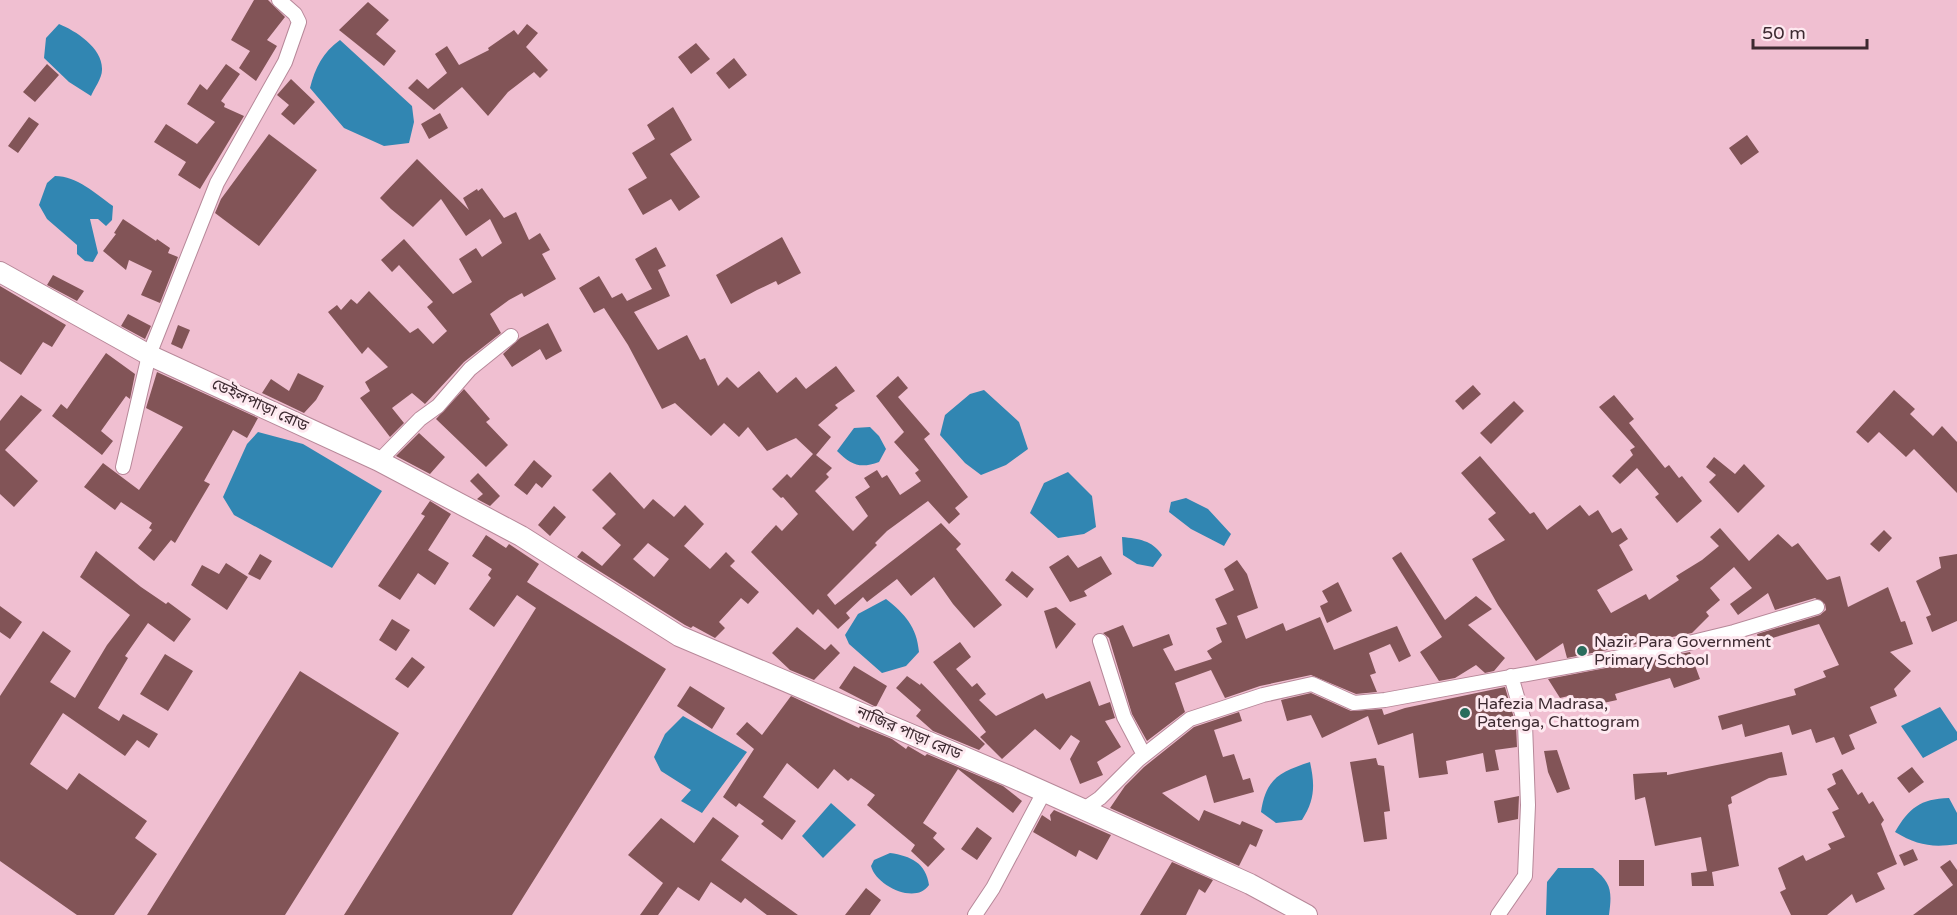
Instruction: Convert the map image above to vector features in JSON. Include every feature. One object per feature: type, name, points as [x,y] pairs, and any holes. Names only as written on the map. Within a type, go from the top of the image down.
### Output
[{"type":"main road","name":"ডেইলপাড়া রোড","points":[[0,272],[149,355],[378,461],[521,536]]},
{"type":"main road","name":"নাজির পাড়া রোড","points":[[521,536],[679,636],[1084,809],[1250,884],[1307,915]]},
{"type":"street","points":[[123,467],[149,355],[217,183],[285,62],[299,22],[295,14],[279,0]]},
{"type":"street","points":[[378,461],[420,419],[438,406],[470,369],[511,336]]},
{"type":"street","points":[[1084,809],[1100,798],[1144,755],[1190,719],[1263,695],[1312,684],[1354,702],[1385,700],[1664,649],[1734,632],[1817,607]]},
{"type":"street","points":[[1100,641],[1124,717],[1144,755]]},
{"type":"street","points":[[1498,915],[1525,876],[1528,805],[1525,724],[1511,676]]},
{"type":"street","points":[[975,915],[993,888],[1044,792]]},
{"type":"water","points":[[59,24],[87,41],[98,55],[102,73],[91,96],[69,82],[44,58],[46,38]]},
{"type":"water","points":[[340,40],[412,106],[414,122],[409,143],[384,146],[344,128],[310,88],[320,61]]},
{"type":"water","points":[[55,176],[79,182],[113,206],[112,220],[106,226],[98,219],[90,219],[98,253],[93,262],[85,261],[77,254],[77,245],[47,219],[39,205],[47,183]]},
{"type":"water","points":[[984,390],[1019,422],[1028,449],[1006,465],[981,475],[965,463],[940,435],[945,415],[970,394]]},
{"type":"water","points":[[870,427],[879,436],[886,449],[879,462],[866,465],[856,464],[837,451],[854,428]]},
{"type":"water","points":[[258,432],[303,444],[382,491],[332,568],[234,515],[223,497],[247,444]]},
{"type":"water","points":[[1068,472],[1092,496],[1096,527],[1084,534],[1058,538],[1030,513],[1044,483]]},
{"type":"water","points":[[1186,498],[1208,509],[1231,534],[1224,546],[1191,529],[1169,512],[1171,502]]},
{"type":"water","points":[[1122,537],[1149,543],[1162,555],[1153,567],[1137,564],[1123,555]]},
{"type":"water","points":[[886,599],[899,610],[913,628],[919,652],[906,666],[882,673],[849,644],[845,635],[858,614]]},
{"type":"water","points":[[1940,707],[1957,732],[1957,740],[1923,758],[1901,726]]},
{"type":"water","points":[[683,716],[747,752],[702,813],[681,801],[691,790],[661,771],[654,757],[665,734]]},
{"type":"water","points":[[1310,762],[1313,792],[1302,820],[1276,823],[1261,812],[1267,791],[1276,778],[1290,769]]},
{"type":"water","points":[[1949,798],[1957,813],[1957,844],[1940,846],[1925,844],[1910,840],[1895,832],[1916,806],[1930,800]]},
{"type":"water","points":[[831,803],[856,825],[823,858],[802,836]]},
{"type":"water","points":[[890,853],[905,856],[921,866],[929,885],[923,891],[906,893],[880,880],[871,866],[874,860]]},
{"type":"water","points":[[1558,868],[1593,868],[1599,873],[1609,888],[1609,915],[1546,915],[1547,882]]},
{"type":"building","points":[[254,0],[268,0],[285,17],[267,40],[277,46],[256,81],[239,68],[250,51],[231,40]]},
{"type":"building","points":[[368,2],[389,20],[376,34],[396,51],[384,66],[339,30]]},
{"type":"building","points":[[527,24],[538,33],[526,47],[548,70],[540,78],[534,72],[508,92],[488,116],[462,87],[434,110],[408,88],[417,79],[428,89],[447,73],[435,54],[447,46],[459,65],[489,50],[488,48],[514,30],[518,35]]},
{"type":"building","points":[[696,43],[710,59],[691,74],[678,57]]},
{"type":"building","points":[[734,58],[747,75],[729,89],[716,73]]},
{"type":"building","points":[[47,64],[59,75],[35,102],[23,92]]},
{"type":"building","points":[[226,64],[240,74],[221,101],[225,104],[224,107],[244,116],[200,189],[178,175],[186,162],[154,142],[166,124],[197,144],[215,122],[187,104],[200,84],[207,90]]},
{"type":"building","points":[[291,79],[315,102],[294,125],[281,114],[289,105],[277,95]]},
{"type":"building","points":[[673,107],[692,140],[670,154],[700,197],[679,211],[671,199],[643,215],[628,189],[647,178],[632,153],[655,139],[647,125]]},
{"type":"building","points":[[440,113],[448,128],[429,139],[421,124]]},
{"type":"building","points":[[29,117],[39,124],[18,153],[8,146]]},
{"type":"building","points":[[269,134],[317,170],[259,246],[215,213],[221,199]]},
{"type":"building","points":[[1747,135],[1759,152],[1741,165],[1729,148]]},
{"type":"building","points":[[417,159],[469,210],[463,198],[482,188],[504,218],[516,212],[529,240],[540,233],[550,250],[542,254],[556,279],[524,297],[522,293],[490,314],[501,333],[464,362],[425,404],[412,393],[392,408],[404,423],[390,437],[360,398],[370,391],[365,382],[388,367],[368,347],[362,354],[328,312],[337,305],[341,310],[351,299],[357,304],[369,291],[410,333],[418,328],[433,344],[447,331],[427,307],[433,302],[399,265],[392,272],[381,260],[404,239],[453,294],[472,282],[459,259],[476,248],[482,257],[502,243],[490,219],[466,236],[441,199],[413,227],[391,209],[380,198]]},
{"type":"building","points":[[123,219],[156,241],[157,239],[170,248],[168,253],[178,257],[160,303],[141,295],[152,271],[129,260],[126,270],[103,251],[116,234],[114,233]]},
{"type":"building","points":[[782,237],[801,273],[778,285],[776,281],[731,304],[716,275]]},
{"type":"building","points":[[656,247],[666,266],[658,270],[670,296],[634,312],[658,350],[687,335],[700,360],[705,358],[718,386],[727,377],[738,388],[759,371],[777,393],[796,377],[806,389],[836,366],[855,391],[835,405],[838,408],[818,425],[831,437],[816,455],[832,468],[826,474],[829,477],[815,491],[853,531],[868,516],[855,497],[870,487],[864,478],[877,470],[882,478],[887,475],[900,495],[921,481],[915,473],[919,470],[894,442],[904,432],[876,396],[898,376],[908,388],[898,397],[930,434],[924,439],[968,497],[955,508],[960,514],[949,524],[928,501],[887,531],[875,543],[877,545],[827,595],[835,605],[941,523],[961,544],[956,549],[1002,605],[974,628],[934,577],[911,596],[897,579],[867,602],[863,597],[846,613],[850,618],[838,629],[818,609],[813,615],[751,552],[776,525],[782,531],[798,514],[783,497],[781,498],[772,489],[787,474],[791,478],[813,454],[796,438],[767,451],[748,427],[739,437],[724,423],[711,436],[675,403],[662,409],[628,345],[604,308],[594,313],[579,288],[599,276],[612,298],[622,293],[627,301],[652,289],[635,259]]},
{"type":"building","points":[[53,275],[84,291],[77,301],[47,285]]},
{"type":"building","points":[[0,286],[66,325],[52,347],[43,342],[21,375],[0,361]]},
{"type":"building","points":[[128,314],[151,326],[145,339],[121,326]]},
{"type":"building","points":[[548,323],[562,351],[546,360],[540,349],[512,367],[503,354],[520,338]]},
{"type":"building","points":[[178,325],[190,330],[182,349],[171,344]]},
{"type":"building","points":[[106,353],[135,374],[130,399],[126,396],[101,431],[113,441],[102,455],[52,416],[61,404],[67,409]]},
{"type":"building","points":[[157,372],[258,418],[247,438],[233,430],[204,481],[210,484],[175,543],[171,540],[154,561],[138,548],[152,530],[149,528],[152,523],[121,502],[115,510],[84,487],[103,463],[139,490],[183,427],[146,408]]},
{"type":"building","points":[[298,373],[324,386],[316,400],[304,413],[262,393],[271,379],[289,391]]},
{"type":"building","points":[[1473,385],[1481,394],[1463,410],[1455,401]]},
{"type":"building","points":[[464,389],[490,419],[486,422],[508,445],[486,467],[436,419]]},
{"type":"building","points":[[1894,390],[1915,409],[1910,414],[1933,436],[1942,426],[1957,442],[1957,493],[1914,449],[1906,457],[1879,432],[1868,443],[1856,432]]},
{"type":"building","points":[[21,395],[42,410],[5,450],[38,481],[14,507],[0,494],[0,421]]},
{"type":"building","points":[[1614,395],[1634,419],[1629,423],[1665,468],[1669,465],[1679,478],[1682,476],[1702,501],[1677,523],[1655,497],[1659,494],[1637,468],[1620,484],[1612,476],[1633,455],[1630,450],[1635,447],[1599,407]]},
{"type":"building","points":[[1514,401],[1524,411],[1491,444],[1480,433]]},
{"type":"building","points":[[419,433],[445,457],[430,474],[396,456]]},
{"type":"building","points":[[1480,456],[1530,514],[1534,512],[1547,530],[1580,505],[1589,516],[1598,510],[1612,533],[1621,528],[1628,539],[1619,545],[1633,570],[1597,590],[1611,613],[1646,594],[1649,600],[1679,580],[1676,576],[1719,546],[1710,537],[1720,528],[1749,561],[1778,534],[1792,547],[1798,543],[1827,580],[1840,576],[1848,607],[1888,587],[1901,622],[1905,621],[1913,644],[1890,652],[1911,671],[1894,689],[1897,696],[1870,707],[1877,723],[1849,735],[1855,749],[1842,755],[1834,737],[1816,743],[1811,729],[1792,735],[1789,725],[1745,737],[1742,724],[1722,730],[1718,716],[1796,695],[1794,689],[1826,677],[1823,671],[1839,665],[1819,624],[1759,642],[1757,634],[1820,615],[1826,610],[1825,604],[1815,598],[1775,610],[1768,593],[1738,615],[1730,604],[1752,588],[1734,567],[1710,588],[1720,600],[1706,612],[1709,616],[1692,633],[1567,658],[1563,643],[1536,661],[1498,605],[1472,559],[1505,540],[1488,519],[1496,513],[1461,473]]},
{"type":"building","points":[[1714,457],[1735,474],[1744,464],[1765,486],[1738,513],[1709,482],[1716,475],[1706,467]]},
{"type":"building","points":[[534,460],[552,476],[542,488],[536,483],[527,495],[514,485]]},
{"type":"building","points":[[610,472],[644,509],[653,499],[674,517],[685,505],[704,524],[684,546],[710,569],[726,552],[735,561],[730,566],[759,592],[748,604],[741,598],[719,622],[725,628],[715,638],[693,626],[691,628],[685,625],[577,557],[582,551],[602,566],[621,545],[602,528],[616,514],[592,490]],"holes":[[[648,543],[669,559],[654,577],[633,559]]]},
{"type":"building","points":[[478,473],[500,496],[490,506],[477,499],[483,494],[470,481]]},
{"type":"building","points":[[430,501],[451,514],[428,550],[449,563],[435,585],[418,573],[400,600],[378,586],[425,516],[421,514]]},
{"type":"building","points":[[554,506],[566,517],[550,536],[538,525]]},
{"type":"building","points":[[1884,530],[1892,538],[1879,552],[1870,544]]},
{"type":"building","points":[[486,535],[506,548],[509,544],[539,564],[527,582],[666,669],[512,915],[344,915],[536,608],[517,595],[494,627],[469,609],[491,578],[488,575],[492,569],[472,556]]},
{"type":"building","points":[[96,551],[141,587],[166,604],[168,602],[191,619],[174,642],[148,623],[125,656],[128,658],[98,708],[119,721],[123,714],[158,734],[149,748],[137,740],[125,756],[63,713],[30,764],[67,790],[79,773],[147,821],[135,838],[157,854],[114,915],[77,915],[0,861],[0,696],[43,631],[71,651],[50,682],[75,698],[107,645],[130,615],[80,577]]},
{"type":"building","points":[[1401,552],[1445,620],[1476,596],[1492,609],[1468,625],[1505,658],[1494,671],[1485,673],[1476,665],[1455,678],[1439,681],[1420,652],[1442,637],[1392,558]]},
{"type":"building","points":[[260,554],[272,561],[260,580],[248,574]]},
{"type":"building","points":[[1957,554],[1957,621],[1932,632],[1926,617],[1931,615],[1916,581],[1941,568],[1939,557]]},
{"type":"building","points":[[1068,555],[1078,568],[1101,556],[1112,574],[1084,591],[1087,596],[1070,602],[1049,567]]},
{"type":"building","points":[[1237,560],[1247,574],[1258,608],[1237,616],[1246,639],[1283,623],[1286,631],[1320,617],[1334,650],[1397,626],[1411,656],[1399,662],[1390,644],[1369,653],[1376,673],[1370,675],[1377,692],[1356,694],[1311,675],[1260,686],[1225,698],[1211,670],[1175,683],[1185,712],[1147,741],[1132,714],[1109,638],[1103,633],[1123,625],[1133,647],[1169,634],[1173,645],[1163,649],[1175,671],[1212,659],[1207,651],[1222,642],[1216,628],[1227,624],[1215,599],[1234,590],[1224,569]]},
{"type":"building","points":[[226,563],[248,577],[227,610],[191,585],[202,565],[219,574]]},
{"type":"building","points":[[1012,571],[1034,589],[1027,598],[1005,580]]},
{"type":"building","points":[[1338,582],[1352,611],[1327,623],[1320,606],[1328,602],[1322,591]]},
{"type":"building","points":[[0,606],[22,622],[10,639],[0,632]]},
{"type":"building","points":[[1056,607],[1076,624],[1056,649],[1044,611]]},
{"type":"building","points":[[392,619],[410,630],[396,651],[379,640]]},
{"type":"building","points":[[797,627],[825,650],[831,644],[840,653],[814,680],[790,670],[772,653]]},
{"type":"building","points":[[960,642],[971,657],[956,669],[972,687],[977,683],[986,694],[979,700],[996,716],[1043,693],[1046,699],[1090,681],[1099,706],[1110,702],[1115,718],[1105,721],[1121,747],[1097,762],[1103,775],[1080,784],[1070,759],[1080,741],[1071,735],[1060,750],[1035,729],[1002,759],[980,737],[986,732],[933,662]]},
{"type":"building","points":[[1690,652],[1700,679],[1674,688],[1670,678],[1615,694],[1617,700],[1576,709],[1573,695],[1560,698],[1548,679]]},
{"type":"building","points":[[165,654],[193,671],[168,711],[140,694]]},
{"type":"building","points":[[412,657],[425,667],[408,688],[395,679]]},
{"type":"building","points":[[854,666],[887,686],[876,707],[839,688]]},
{"type":"building","points":[[300,671],[399,733],[285,915],[147,915]]},
{"type":"building","points":[[907,676],[920,685],[921,683],[985,744],[979,750],[933,731],[916,716],[921,710],[896,688]]},
{"type":"building","points":[[690,686],[725,708],[712,729],[677,706]]},
{"type":"building","points":[[1505,687],[1516,725],[1517,747],[1495,750],[1499,770],[1486,772],[1483,753],[1446,761],[1448,774],[1419,778],[1413,733],[1378,745],[1368,716],[1322,738],[1311,715],[1287,721],[1281,700],[1311,693],[1351,711],[1382,709],[1384,715],[1405,708]]},
{"type":"building","points":[[791,696],[859,728],[860,726],[892,739],[906,749],[908,746],[925,756],[927,754],[1003,786],[1022,801],[1013,813],[958,769],[923,823],[937,833],[933,838],[945,849],[928,867],[911,851],[915,845],[867,805],[875,795],[851,778],[848,781],[834,769],[818,789],[787,763],[763,797],[796,821],[782,840],[761,824],[764,821],[739,803],[736,807],[723,797],[754,749],[736,734],[747,722],[762,735]]},
{"type":"building","points":[[1239,712],[1242,721],[1214,730],[1223,757],[1234,754],[1243,780],[1250,778],[1254,792],[1214,803],[1206,775],[1162,793],[1199,821],[1204,810],[1240,825],[1242,821],[1263,830],[1256,847],[1250,844],[1239,866],[1110,808],[1125,786],[1144,767],[1194,727]]},
{"type":"building","points":[[1557,750],[1570,789],[1557,793],[1548,772],[1544,751]]},
{"type":"building","points":[[1782,752],[1787,775],[1769,778],[1731,797],[1732,803],[1728,805],[1739,866],[1712,872],[1714,886],[1692,886],[1691,873],[1707,871],[1701,837],[1655,846],[1645,797],[1635,800],[1633,774],[1667,772],[1667,775]]},
{"type":"building","points":[[1376,758],[1378,765],[1384,766],[1390,811],[1384,812],[1387,839],[1364,842],[1350,762]]},
{"type":"building","points":[[1912,767],[1924,782],[1909,793],[1897,778]]},
{"type":"building","points":[[1842,769],[1858,795],[1862,792],[1869,804],[1873,801],[1884,820],[1881,824],[1897,864],[1877,873],[1885,889],[1856,903],[1852,894],[1827,915],[1791,915],[1780,892],[1786,889],[1778,868],[1803,855],[1806,861],[1831,849],[1828,844],[1845,837],[1832,812],[1839,809],[1827,789],[1836,784],[1832,774]]},
{"type":"building","points":[[1519,796],[1518,819],[1498,823],[1494,801]]},
{"type":"building","points":[[1054,810],[1111,835],[1097,860],[1079,850],[1076,857],[1033,832],[1042,815],[1051,821],[1050,815]]},
{"type":"building","points":[[713,817],[739,836],[721,860],[798,915],[767,915],[745,898],[741,903],[711,882],[699,901],[678,887],[658,915],[640,915],[663,883],[628,855],[661,818],[694,843]]},
{"type":"building","points":[[977,827],[992,838],[977,860],[961,849]]},
{"type":"building","points":[[1913,849],[1918,860],[1904,866],[1899,855]]},
{"type":"building","points":[[1619,860],[1644,860],[1644,886],[1619,886]]},
{"type":"building","points":[[1950,860],[1957,870],[1957,915],[1913,915],[1953,885],[1940,867]]},
{"type":"building","points":[[1172,862],[1213,880],[1205,893],[1199,889],[1186,915],[1140,915]]},
{"type":"building","points":[[866,888],[881,900],[870,915],[845,915]]},
{"type":"place","name":"Nazir Para Government Primary School","points":[[1582,651]]},
{"type":"place","name":"Hafezia Madrasa, Patenga, Chattogram","points":[[1465,713]]}]
